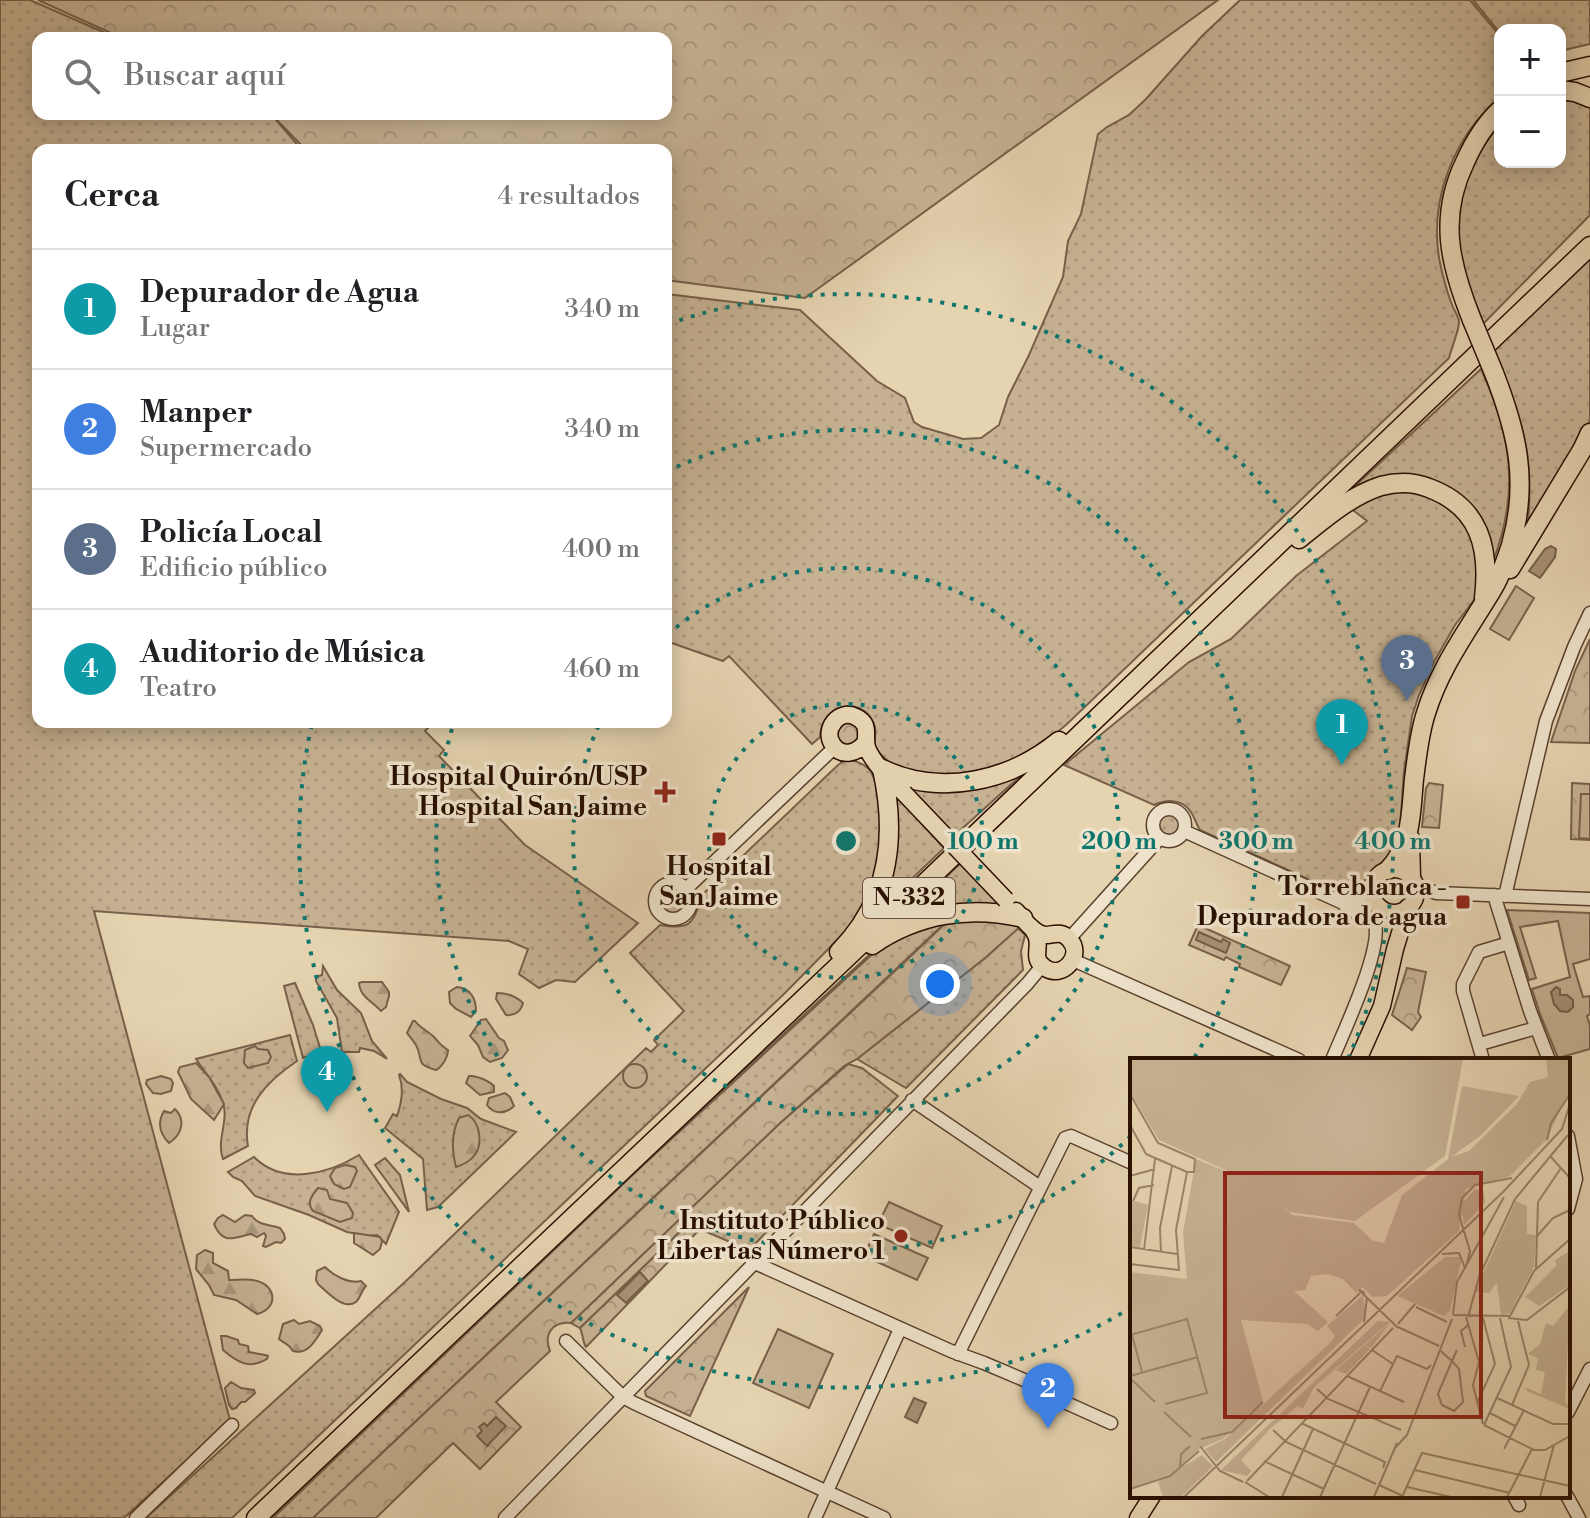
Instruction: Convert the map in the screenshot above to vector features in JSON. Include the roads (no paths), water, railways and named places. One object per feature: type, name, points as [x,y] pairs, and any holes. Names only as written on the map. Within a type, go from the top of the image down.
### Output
[{"type":"highway","points":[[1566,72],[1590,66]]},
{"type":"highway","points":[[1566,91],[1590,98]]},
{"type":"highway","points":[[1388,870],[1401,854],[1409,829],[1418,746],[1430,700],[1445,664],[1495,586],[1518,520],[1521,487],[1515,435],[1508,409],[1472,320],[1453,263],[1449,238],[1449,219],[1461,171],[1475,142],[1494,118]]},
{"type":"highway","points":[[1501,330],[1520,305],[1590,231]]},
{"type":"highway","name":"N-332","points":[[256,1518],[1590,246]]},
{"type":"highway","points":[[1495,586],[1520,554],[1590,433]]},
{"type":"highway","points":[[1232,588],[1256,574],[1356,497],[1383,485],[1398,483],[1423,485],[1448,496],[1472,519],[1485,552],[1483,605]]},
{"type":"highway","points":[[868,755],[911,778],[943,783],[977,781],[1013,770],[1054,745],[1129,679],[1159,658]]},
{"type":"highway","points":[[658,1136],[674,1116],[847,943],[865,919],[881,882],[890,832],[889,801],[868,755]]},
{"type":"highway","points":[[1409,829],[1413,881]]},
{"type":"highway","name":"N-332","points":[[658,1136],[866,949],[886,935],[944,914],[967,912],[1006,913],[1035,931]]},
{"type":"main road","points":[[868,755],[867,732],[863,722],[848,715],[838,718],[831,726],[829,737],[835,747],[844,752],[868,755],[1035,931],[1036,955],[1042,966],[1059,971],[1065,969],[1073,960],[1074,948],[1069,939],[1058,933],[1035,931]]},
{"type":"main road","points":[[1359,1058],[1382,1006],[1395,949],[1415,894],[1413,881],[1399,870],[1388,870],[1376,879],[1376,906],[1392,928],[1395,949]]},
{"type":"main road","points":[[1376,906],[1399,912],[1410,905]]},
{"type":"main road","points":[[1138,1518],[1151,1498]]},
{"type":"main road","points":[[1151,1518],[1158,1498]]},
{"type":"street","points":[[1548,1058],[1509,943],[1500,896],[1546,721],[1590,613]]},
{"type":"street","points":[[687,888],[835,747]]},
{"type":"street","points":[[1164,810],[1174,810],[1183,816],[1184,831],[1174,840],[1160,838],[1154,830],[1156,816],[1164,810]]},
{"type":"street","points":[[1184,831],[1348,902],[1376,906],[1377,932],[1364,986],[1333,1058]]},
{"type":"street","points":[[1069,939],[1160,838]]},
{"type":"street","points":[[1413,881],[1436,893],[1590,899]]},
{"type":"street","points":[[1410,905],[1436,893]]},
{"type":"street","points":[[1483,1058],[1463,984],[1479,952],[1509,943]]},
{"type":"street","points":[[1073,960],[1294,1058]]},
{"type":"street","points":[[505,1518],[1042,966]]},
{"type":"street","points":[[1480,1044],[1536,1028]]},
{"type":"street","points":[[912,1100],[1040,1187]]},
{"type":"street","points":[[958,1354],[1064,1139],[1068,1136],[1130,1162]]},
{"type":"street","points":[[1570,1147],[1576,1179],[1570,1202]]},
{"type":"street","points":[[755,1263],[900,1329],[1054,1393],[1062,1401],[1111,1423]]},
{"type":"street","points":[[815,1518],[900,1329]]},
{"type":"street","points":[[566,1341],[623,1397],[884,1518]]},
{"type":"street","points":[[1570,1405],[1590,1369]]},
{"type":"street","points":[[136,1518],[232,1425]]},
{"type":"street","points":[[1568,1498],[1579,1518]]},
{"type":"waterway","points":[[632,1174],[874,951]]},
{"type":"waterway","points":[[270,1518],[510,1289]]},
{"type":"place","name":"Policía Local","points":[[1407,701]]},
{"type":"place","name":"Depurador de Agua","points":[[1342,765]]},
{"type":"place","name":"Hospital Quirón/USP Hospital San Jaime","points":[[665,792]]},
{"type":"place","name":"Hospital San Jaime","points":[[719,839]]},
{"type":"place","name":"Torreblanca - Depuradora de agua","points":[[1463,902]]},
{"type":"place","name":"Auditorio de Música","points":[[327,1112]]},
{"type":"place","name":"Instituto Público Libertas Número 1","points":[[901,1236]]},
{"type":"place","name":"Manper","points":[[1048,1429]]}]
